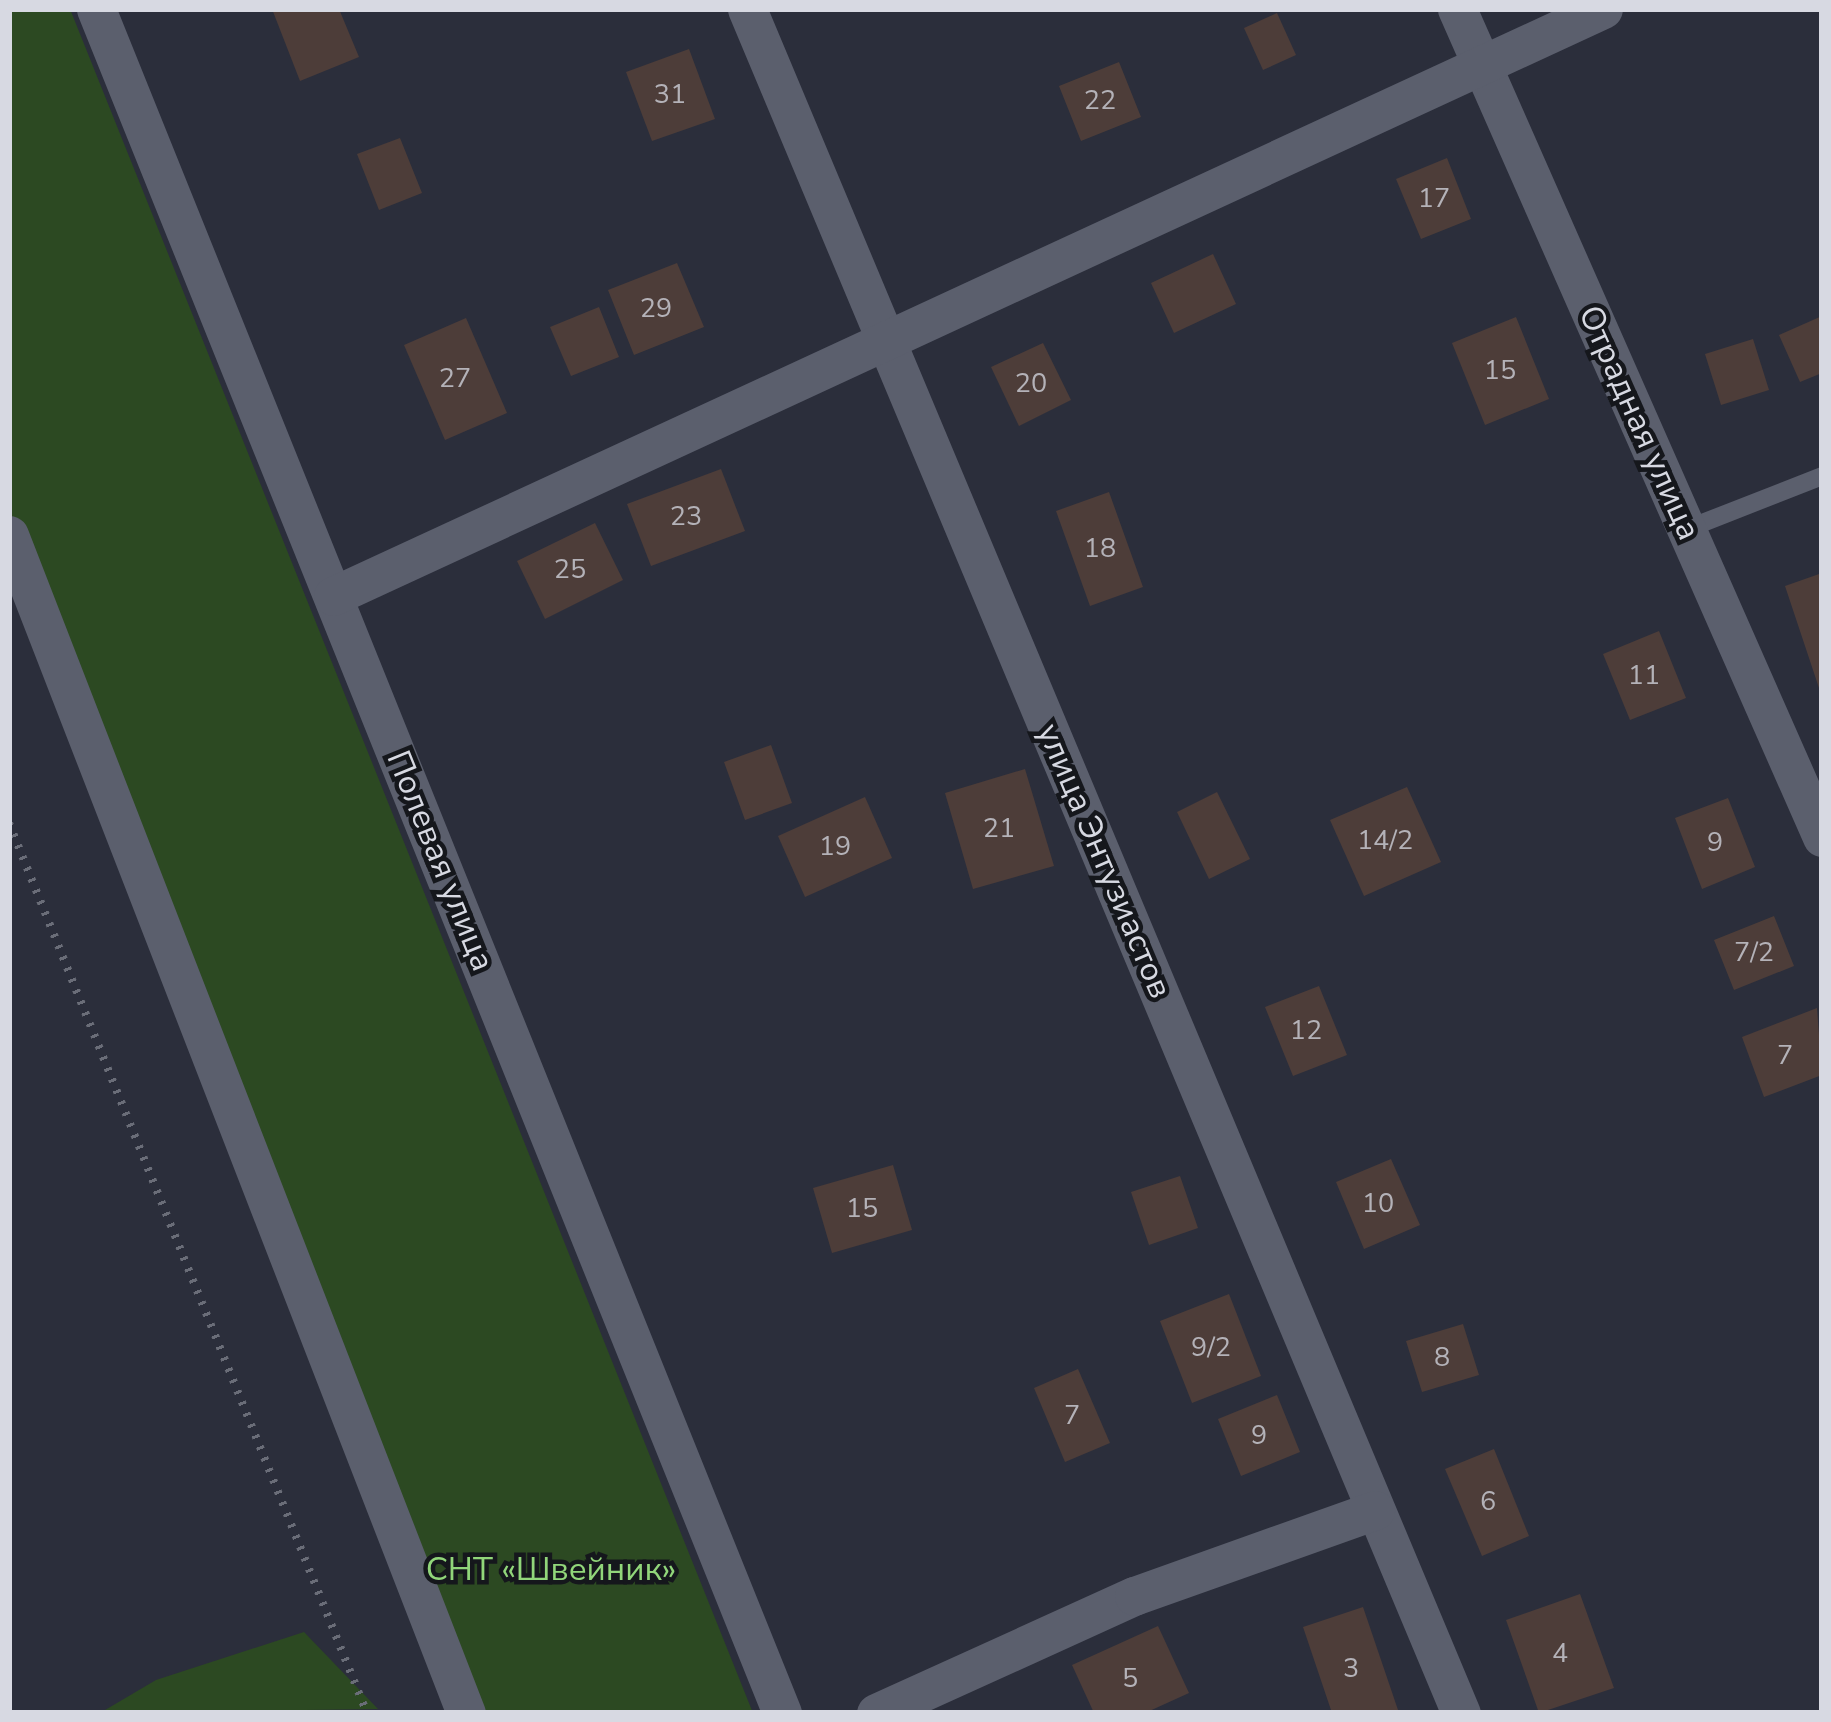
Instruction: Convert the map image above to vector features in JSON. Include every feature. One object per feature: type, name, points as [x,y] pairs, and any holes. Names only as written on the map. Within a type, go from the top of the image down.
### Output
[{"type":"street","name":"Полевая улица","points":[[97,9],[782,1713]]},
{"type":"street","name":"улица Энтузиастов","points":[[747,9],[1461,1713]]},
{"type":"street","name":"Отрадная улица","points":[[1457,9],[1822,837]]},
{"type":"street","points":[[333,596],[884,336],[1603,9]]},
{"type":"street","points":[[9,535],[466,1713]]},
{"type":"street","points":[[876,1713],[1134,1596],[1375,1510]]},
{"type":"lane","points":[[1687,530],[1822,476]]},
{"type":"path","points":[[9,823],[367,1713]]},
{"type":"green space","name":"СНТ «Швейник»","points":[[9,9],[70,9],[753,1713],[461,1713],[9,515]]},
{"type":"green space","points":[[304,1632],[378,1709],[100,1713],[156,1680]]},
{"type":"building","points":[[272,9],[339,9],[359,57],[300,81]]},
{"type":"building","points":[[1277,13],[1296,55],[1263,70],[1244,28]]},
{"type":"building","points":[[689,49],[715,119],[652,141],[626,72]]},
{"type":"building","points":[[1119,62],[1141,117],[1081,141],[1059,86]]},
{"type":"building","points":[[400,138],[422,193],[379,210],[357,154]]},
{"type":"building","points":[[1447,158],[1471,219],[1421,239],[1396,179]]},
{"type":"building","points":[[1213,254],[1236,304],[1174,333],[1151,283]]},
{"type":"building","points":[[677,263],[704,327],[634,355],[608,290]]},
{"type":"building","points":[[599,307],[619,357],[571,376],[550,327]]},
{"type":"building","points":[[1822,316],[1822,373],[1800,382],[1779,335]]},
{"type":"building","points":[[1516,317],[1549,399],[1485,425],[1452,343]]},
{"type":"building","points":[[466,318],[507,413],[445,440],[404,345]]},
{"type":"building","points":[[1753,339],[1769,390],[1721,405],[1705,354]]},
{"type":"building","points":[[1043,343],[1071,400],[1019,426],[991,367]]},
{"type":"building","points":[[721,469],[745,531],[651,566],[627,504]]},
{"type":"building","points":[[1109,492],[1143,587],[1090,606],[1056,511]]},
{"type":"building","points":[[595,523],[623,580],[545,619],[517,561]]},
{"type":"building","points":[[1822,573],[1822,694],[1821,694],[1785,586]]},
{"type":"building","points":[[1659,631],[1686,698],[1630,720],[1603,654]]},
{"type":"building","points":[[771,745],[792,803],[745,820],[724,762]]},
{"type":"building","points":[[1025,769],[1054,866],[973,889],[945,793]]},
{"type":"building","points":[[1407,787],[1441,862],[1364,896],[1330,820]]},
{"type":"building","points":[[1217,792],[1250,859],[1209,879],[1177,812]]},
{"type":"building","points":[[865,797],[892,858],[805,897],[778,836]]},
{"type":"building","points":[[1728,798],[1755,867],[1702,889],[1675,818]]},
{"type":"building","points":[[1774,916],[1794,966],[1734,990],[1714,940]]},
{"type":"building","points":[[1319,986],[1347,1055],[1293,1076],[1265,1007]]},
{"type":"building","points":[[1817,1008],[1822,1075],[1764,1097],[1742,1037]]},
{"type":"building","points":[[1391,1159],[1420,1225],[1364,1249],[1336,1182]]},
{"type":"building","points":[[893,1165],[912,1230],[832,1253],[813,1188]]},
{"type":"building","points":[[1180,1176],[1198,1228],[1149,1245],[1131,1192]]},
{"type":"building","points":[[1229,1294],[1261,1376],[1192,1403],[1160,1321]]},
{"type":"building","points":[[1463,1324],[1479,1375],[1422,1392],[1406,1341]]},
{"type":"building","points":[[1078,1369],[1110,1443],[1065,1462],[1034,1388]]},
{"type":"building","points":[[1277,1395],[1300,1452],[1241,1476],[1218,1419]]},
{"type":"building","points":[[1494,1449],[1529,1536],[1482,1556],[1445,1469]]},
{"type":"building","points":[[1580,1594],[1614,1688],[1539,1713],[1506,1620]]},
{"type":"building","points":[[1363,1607],[1398,1710],[1332,1713],[1303,1627]]},
{"type":"building","points":[[1158,1626],[1189,1693],[1145,1713],[1094,1713],[1072,1665]]}]
